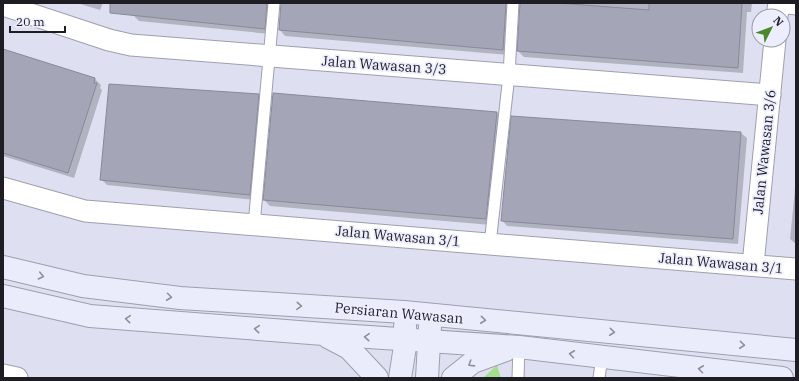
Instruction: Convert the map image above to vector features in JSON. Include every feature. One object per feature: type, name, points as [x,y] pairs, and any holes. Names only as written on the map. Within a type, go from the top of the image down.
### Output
[{"type":"main road","name":"Persiaran Wawasan","points":[[3,267],[83,286],[180,298],[404,312],[796,350]]},
{"type":"main road","name":"Persiaran Wawasan","points":[[3,296],[90,316],[519,347],[601,368],[782,378]]},
{"type":"main road","points":[[400,378],[406,340],[404,312]]},
{"type":"main road","points":[[427,378],[430,341],[430,315]]},
{"type":"main road","points":[[324,334],[349,348],[377,378]]},
{"type":"main road","points":[[453,378],[473,362],[519,347]]},
{"type":"street","name":"Jalan Wawasan 3/3","points":[[3,5],[109,40],[131,45],[770,95]]},
{"type":"street","name":"Jalan Wawasan 3/6","points":[[753,265],[774,48]]},
{"type":"street","name":"Jalan Wawasan 3/1","points":[[3,188],[85,211],[796,269]]},
{"type":"street","points":[[3,375],[17,378]]},
{"type":"lane","points":[[254,225],[274,3]]},
{"type":"lane","points":[[490,244],[509,75],[513,3]]},
{"type":"lane","points":[[518,378],[519,347]]},
{"type":"green space","points":[[497,365],[501,378],[483,378]]},
{"type":"building","points":[[110,3],[267,3],[265,29],[110,13]]},
{"type":"building","points":[[281,3],[506,3],[503,50],[279,30]]},
{"type":"building","points":[[520,3],[557,3],[649,10],[649,3],[742,3],[738,68],[517,51]]},
{"type":"building","points":[[3,49],[95,78],[94,83],[97,83],[68,173],[3,153]]},
{"type":"building","points":[[109,84],[259,94],[250,195],[100,180]]},
{"type":"building","points":[[273,93],[497,112],[486,219],[263,200]]},
{"type":"building","points":[[511,116],[741,132],[733,239],[501,221]]}]
